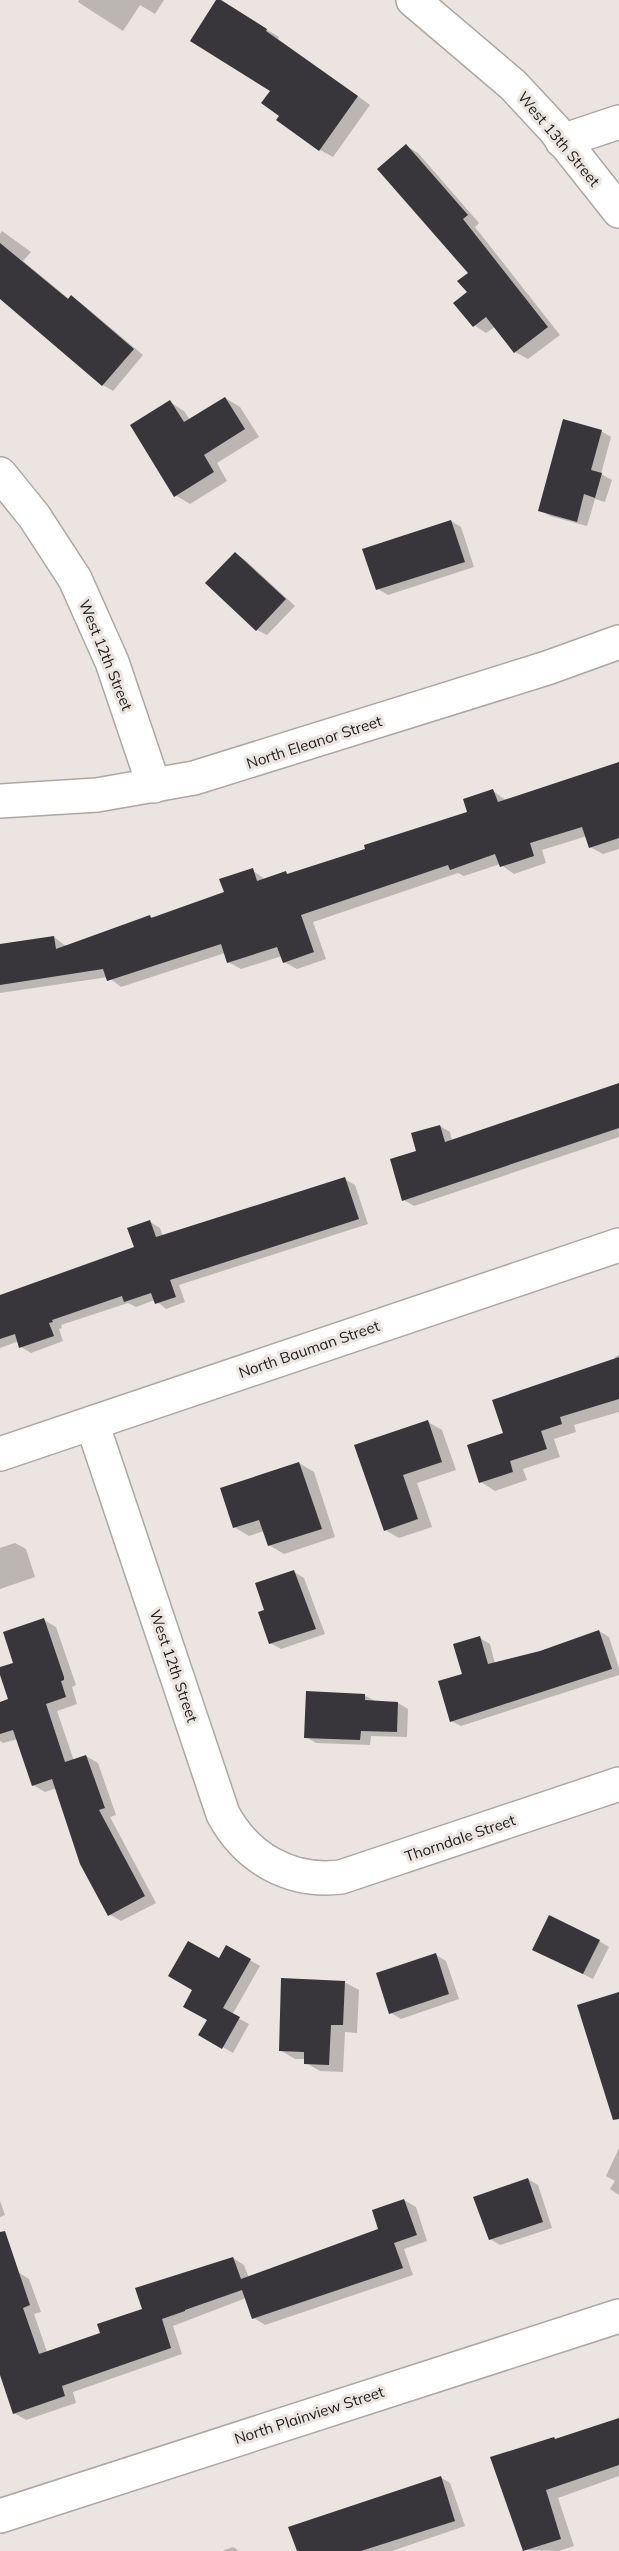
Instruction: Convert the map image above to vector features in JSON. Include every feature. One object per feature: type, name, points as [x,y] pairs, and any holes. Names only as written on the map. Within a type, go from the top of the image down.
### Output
[{"type":"street","name":"West 13th Street","points":[[413,0],[513,86],[562,141],[619,212]]},
{"type":"street","points":[[562,141],[619,122]]},
{"type":"street","name":"West 12th Street","points":[[0,474],[34,516],[75,579],[112,662],[154,786]]},
{"type":"street","name":"North Eleanor Street","points":[[0,801],[97,795],[154,786],[235,767],[547,668],[619,642]]},
{"type":"street","name":"North Bauman Street","points":[[0,1454],[619,1245]]},
{"type":"street","name":"West 12th Street","points":[[92,1423],[223,1814],[234,1834],[259,1857],[298,1876]]},
{"type":"street","name":"Thorndale Street","points":[[298,1876],[322,1879],[353,1874],[619,1784]]},
{"type":"street","name":"North Plainview Street","points":[[0,2516],[619,2316]]},
{"type":"building","points":[[216,0],[221,0],[267,29],[266,31],[358,96],[319,151],[276,120],[279,116],[261,103],[270,91],[190,41]]},
{"type":"building","points":[[406,144],[468,215],[463,219],[548,327],[514,353],[486,317],[473,327],[453,303],[467,292],[457,281],[468,273],[377,169]]},
{"type":"building","points":[[0,243],[68,299],[71,295],[134,349],[102,386],[0,299]]},
{"type":"building","points":[[225,397],[245,429],[204,455],[214,472],[174,497],[130,425],[170,400],[184,422]]},
{"type":"building","points":[[563,419],[602,430],[591,470],[602,473],[595,498],[584,494],[577,522],[538,511]]},
{"type":"building","points":[[451,520],[465,562],[376,590],[362,549]]},
{"type":"building","points":[[235,552],[286,599],[256,631],[205,583]]},
{"type":"building","points":[[619,762],[619,838],[589,848],[582,827],[530,843],[534,856],[500,867],[495,854],[450,870],[448,865],[301,915],[314,952],[283,963],[277,947],[227,963],[221,944],[107,981],[103,969],[0,985],[0,944],[54,936],[56,949],[150,915],[151,918],[224,892],[219,879],[253,868],[257,881],[286,871],[287,874],[365,849],[364,845],[467,812],[463,799],[493,789],[498,802]]},
{"type":"building","points":[[619,1083],[619,1128],[402,1201],[390,1159],[416,1151],[411,1133],[440,1125],[445,1142]]},
{"type":"building","points":[[345,1177],[359,1219],[170,1280],[176,1297],[155,1304],[151,1293],[124,1302],[122,1296],[52,1320],[53,1322],[49,1323],[54,1336],[19,1348],[15,1334],[0,1339],[0,1295],[134,1247],[127,1228],[150,1220],[156,1237]]},
{"type":"building","points":[[619,1357],[619,1399],[560,1417],[562,1424],[541,1431],[547,1449],[510,1461],[513,1472],[479,1483],[467,1445],[503,1433],[492,1400]]},
{"type":"building","points":[[428,1420],[442,1462],[403,1475],[418,1519],[384,1531],[354,1445]]},
{"type":"building","points":[[299,1462],[322,1529],[268,1546],[259,1520],[233,1528],[220,1488]]},
{"type":"building","points":[[294,1570],[316,1629],[269,1644],[258,1612],[264,1610],[255,1583]]},
{"type":"building","points":[[44,1618],[64,1677],[61,1681],[66,1697],[46,1704],[65,1762],[86,1755],[105,1808],[99,1810],[145,1896],[108,1916],[80,1864],[52,1779],[32,1786],[13,1730],[0,1734],[0,1702],[8,1699],[0,1675],[0,1667],[13,1663],[3,1632]]},
{"type":"building","points":[[599,1630],[612,1669],[450,1722],[438,1681],[462,1674],[453,1644],[480,1636],[488,1664],[540,1651]]},
{"type":"building","points":[[306,1691],[365,1694],[365,1700],[398,1702],[397,1732],[361,1731],[360,1740],[304,1738]]},
{"type":"building","points":[[549,1915],[600,1940],[583,1974],[532,1950]]},
{"type":"building","points":[[188,1941],[219,1958],[226,1945],[251,1959],[223,2008],[240,2017],[222,2049],[198,2035],[207,2020],[183,2007],[192,1990],[168,1976]]},
{"type":"building","points":[[436,1953],[449,1994],[389,2014],[376,1973]]},
{"type":"building","points":[[281,1978],[345,1981],[343,2025],[331,2025],[329,2065],[304,2064],[304,2052],[279,2051]]},
{"type":"building","points":[[619,1992],[619,2119],[613,2120],[577,2005]]},
{"type":"building","points":[[528,2178],[543,2222],[489,2240],[473,2197]]},
{"type":"building","points":[[404,2199],[417,2235],[394,2243],[403,2268],[252,2319],[242,2290],[185,2310],[162,2319],[171,2348],[62,2386],[65,2396],[13,2414],[0,2375],[0,2232],[5,2231],[30,2305],[23,2308],[39,2354],[100,2333],[97,2324],[142,2309],[135,2288],[233,2257],[241,2279],[378,2229],[372,2210]]},
{"type":"building","points":[[619,2418],[619,2465],[546,2490],[561,2539],[523,2551],[490,2457]]},
{"type":"building","points":[[441,2476],[455,2521],[361,2551],[297,2551],[288,2527]]}]
